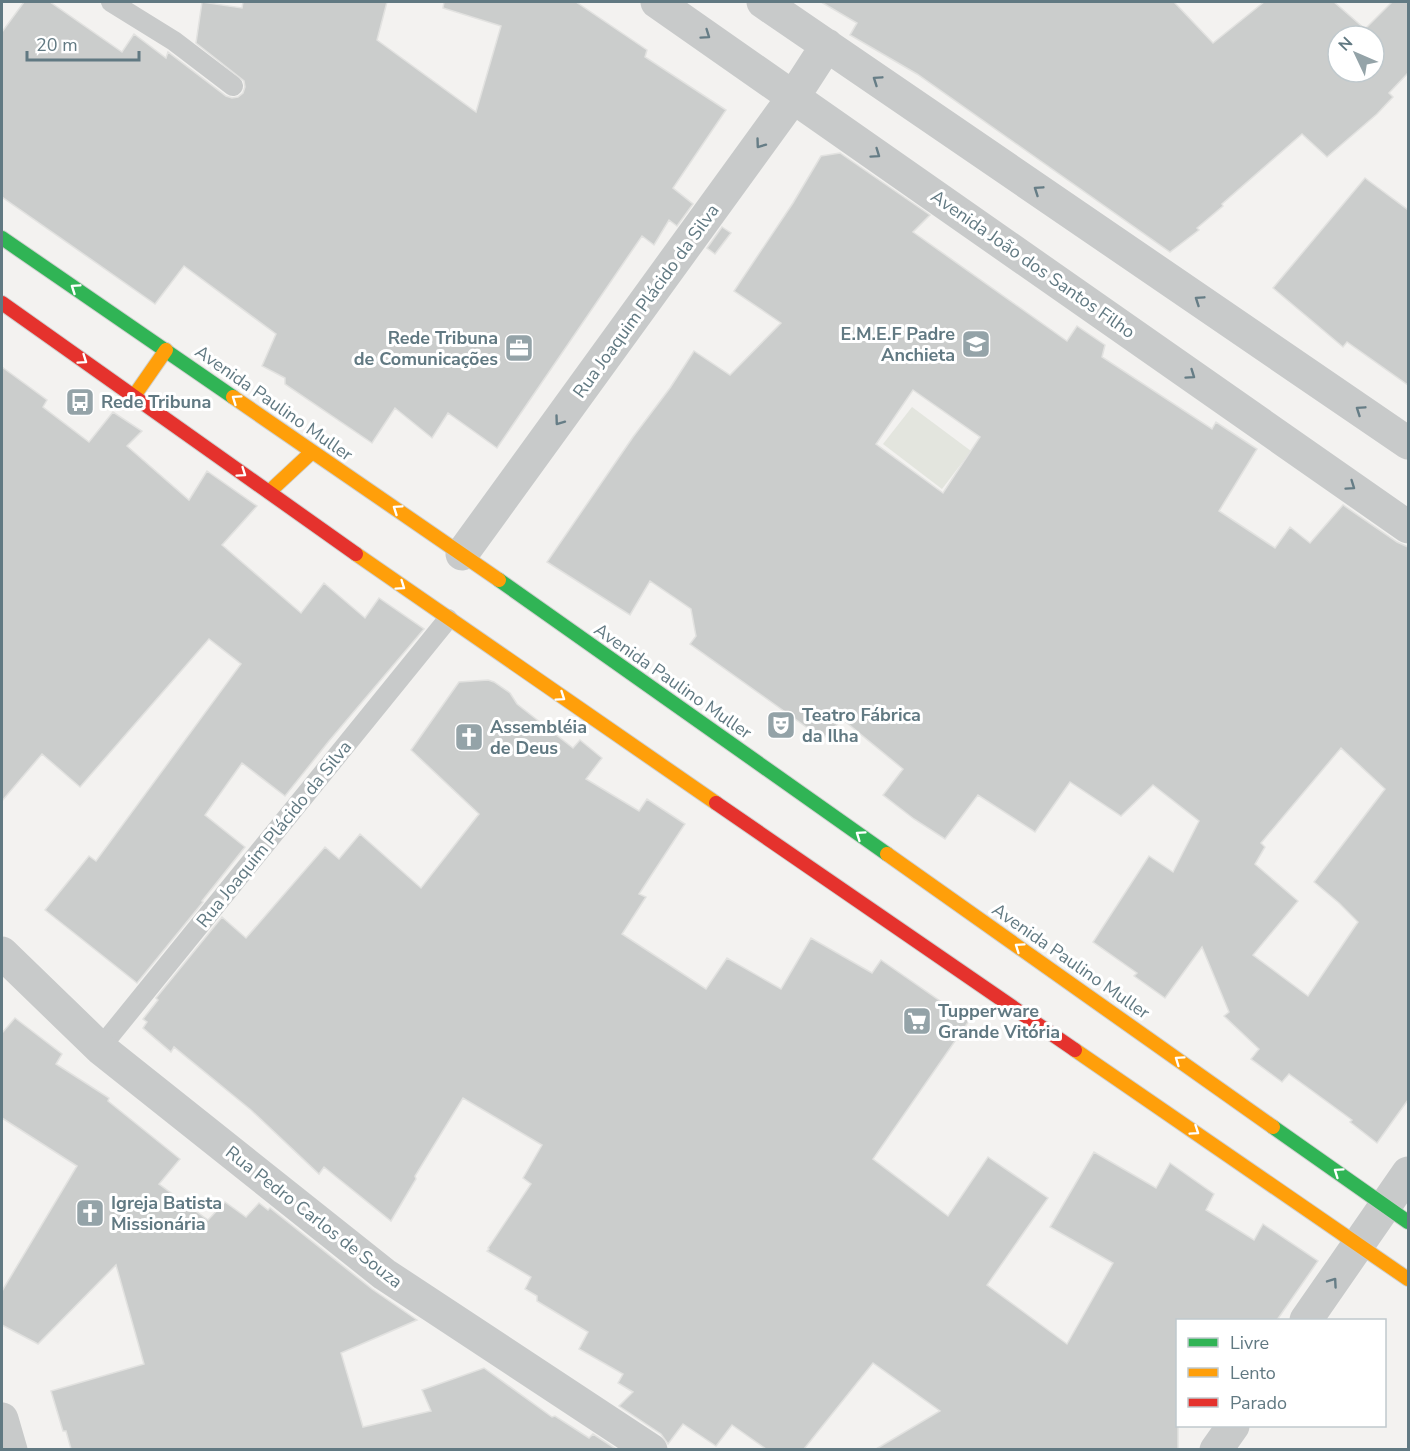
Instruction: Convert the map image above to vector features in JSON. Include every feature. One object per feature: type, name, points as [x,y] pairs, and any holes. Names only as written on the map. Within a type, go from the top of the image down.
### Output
[{"type":"main road","name":"Avenida Paulino Muller","points":[[2,238],[462,554],[1397,1214]]},
{"type":"main road","points":[[2,303],[448,619],[1408,1279]]},
{"type":"main road","points":[[134,396],[166,350]]},
{"type":"main road","points":[[269,492],[312,452]]},
{"type":"street","name":"Avenida João dos Santos Filho","points":[[657,2],[1408,527]]},
{"type":"street","points":[[763,2],[1408,443]]},
{"type":"street","name":"Rua Joaquim Plácido da Silva","points":[[462,554],[794,96],[827,45]]},
{"type":"street","name":"Rua Pedro Carlos de Souza","points":[[2,953],[100,1048],[384,1274],[651,1449]]},
{"type":"street","points":[[1307,1319],[1359,1244],[1397,1214],[1408,1173]]},
{"type":"street","points":[[2,1419],[11,1449]]},
{"type":"street","points":[[1216,1449],[1232,1427]]},
{"type":"lane","points":[[111,2],[174,41],[233,86]]},
{"type":"lane","name":"Rua Joaquim Plácido da Silva","points":[[100,1048],[448,619]]},
{"type":"shaded area","points":[[912,407],[971,451],[942,489],[883,444]]},
{"type":"building","points":[[24,2],[50,2],[122,52],[134,34],[166,58],[168,52],[226,96],[232,98],[243,93],[244,81],[196,43],[202,2],[242,8],[243,2],[387,2],[377,40],[476,112],[501,26],[443,8],[444,2],[576,2],[647,50],[645,57],[726,110],[673,188],[693,204],[677,226],[669,220],[654,245],[642,236],[497,448],[448,413],[432,438],[395,408],[372,443],[285,384],[285,378],[262,366],[276,334],[184,266],[155,304],[2,197],[2,32]]},
{"type":"building","points":[[821,2],[1174,2],[1213,43],[1264,2],[1334,2],[1359,24],[1326,24],[1326,84],[1386,84],[1386,24],[1370,24],[1392,2],[1408,2],[1408,73],[1389,93],[1393,97],[1377,114],[1327,157],[1302,134],[1222,204],[1223,206],[1197,228],[1199,230],[1170,252],[917,74],[850,35],[857,23]]},
{"type":"building","points":[[840,153],[930,215],[913,232],[1067,341],[1077,326],[1105,345],[1102,357],[1212,429],[1216,422],[1257,449],[1219,511],[1275,548],[1290,527],[1310,543],[1343,505],[1408,547],[1408,1100],[1377,1143],[1350,1122],[1352,1120],[1289,1074],[1282,1082],[1251,1059],[1259,1049],[1224,1016],[1229,1012],[1202,947],[1165,998],[1134,976],[1137,973],[1093,942],[1149,856],[1173,872],[1199,821],[1153,785],[1121,816],[1070,782],[1035,832],[978,795],[945,839],[883,795],[903,769],[842,719],[823,739],[690,644],[696,636],[691,609],[650,581],[630,615],[547,562],[694,351],[730,375],[781,323],[734,291],[793,203],[821,156]],"holes":[[[913,390],[980,437],[943,493],[876,444]],[[1341,748],[1385,789],[1314,882],[1358,922],[1308,996],[1253,955],[1298,901],[1255,864],[1265,847],[1261,843]]]},
{"type":"building","points":[[1365,178],[1408,210],[1408,385],[1347,342],[1343,347],[1273,288]]},
{"type":"building","points":[[722,227],[731,233],[715,254],[707,248]]},
{"type":"building","points":[[2,367],[47,400],[43,407],[89,442],[113,412],[142,431],[127,446],[189,500],[207,471],[257,506],[222,545],[301,613],[324,583],[365,618],[379,598],[424,629],[285,796],[242,763],[205,815],[245,847],[137,983],[45,910],[89,856],[96,861],[241,664],[209,639],[80,787],[42,754],[2,801]]},
{"type":"building","points":[[488,680],[494,682],[510,693],[517,704],[573,748],[580,740],[602,758],[586,779],[639,811],[647,799],[685,824],[639,894],[646,897],[622,934],[706,989],[727,958],[781,989],[811,938],[872,973],[881,960],[969,1021],[873,1159],[948,1216],[988,1157],[1048,1198],[987,1285],[1067,1344],[1113,1263],[1050,1227],[1094,1152],[1156,1188],[1170,1163],[1214,1194],[1206,1210],[1254,1240],[1263,1224],[1318,1261],[1278,1319],[1176,1319],[1178,1449],[876,1449],[940,1411],[873,1363],[804,1449],[766,1449],[732,1425],[716,1446],[683,1424],[668,1444],[661,1434],[619,1406],[633,1392],[618,1383],[623,1374],[579,1349],[588,1332],[537,1301],[537,1296],[525,1289],[531,1277],[487,1251],[531,1184],[523,1178],[542,1145],[463,1098],[415,1176],[416,1179],[391,1221],[324,1167],[319,1174],[251,1110],[174,1047],[171,1052],[143,1028],[147,1022],[143,1019],[158,1000],[156,998],[222,917],[246,938],[325,847],[339,859],[360,834],[421,888],[479,814],[411,750],[459,682]]},
{"type":"building","points":[[15,1018],[62,1054],[56,1064],[109,1098],[108,1101],[180,1159],[159,1184],[208,1220],[225,1202],[246,1217],[259,1203],[268,1210],[270,1208],[372,1289],[417,1320],[341,1353],[363,1427],[431,1411],[422,1390],[484,1368],[552,1417],[555,1416],[589,1438],[593,1434],[616,1449],[71,1449],[51,1391],[144,1364],[116,1265],[38,1344],[2,1325],[2,1291],[77,1166],[2,1118],[2,1033]]},
{"type":"traffic: fast","points":[[2,238],[233,397]]},
{"type":"traffic: fast","points":[[499,580],[887,854]]},
{"type":"traffic: fast","points":[[1273,1127],[1408,1222]]},
{"type":"traffic: slow","points":[[134,396],[166,350]]},
{"type":"traffic: slow","points":[[233,397],[499,580]]},
{"type":"traffic: slow","points":[[269,492],[312,452]]},
{"type":"traffic: slow","points":[[356,554],[716,803]]},
{"type":"traffic: slow","points":[[887,854],[1273,1127]]},
{"type":"traffic: slow","points":[[1075,1050],[1408,1279]]},
{"type":"traffic: jam","points":[[2,303],[356,554]]},
{"type":"traffic: jam","points":[[716,803],[1075,1050]]},
{"type":"place","name":"E.M.E.F Padre Anchieta","points":[[976,344]]},
{"type":"place","name":"Rede Tribuna de Comunicações","points":[[519,348]]},
{"type":"place","name":"Rede Tribuna","points":[[80,402]]},
{"type":"place","name":"Teatro Fábrica da Ilha","points":[[781,725]]},
{"type":"place","name":"Assembléia de Deus","points":[[469,737]]},
{"type":"place","name":"Tupperware Grande Vitória","points":[[917,1021]]},
{"type":"place","name":"Igreja Batista Missionária","points":[[90,1213]]}]
